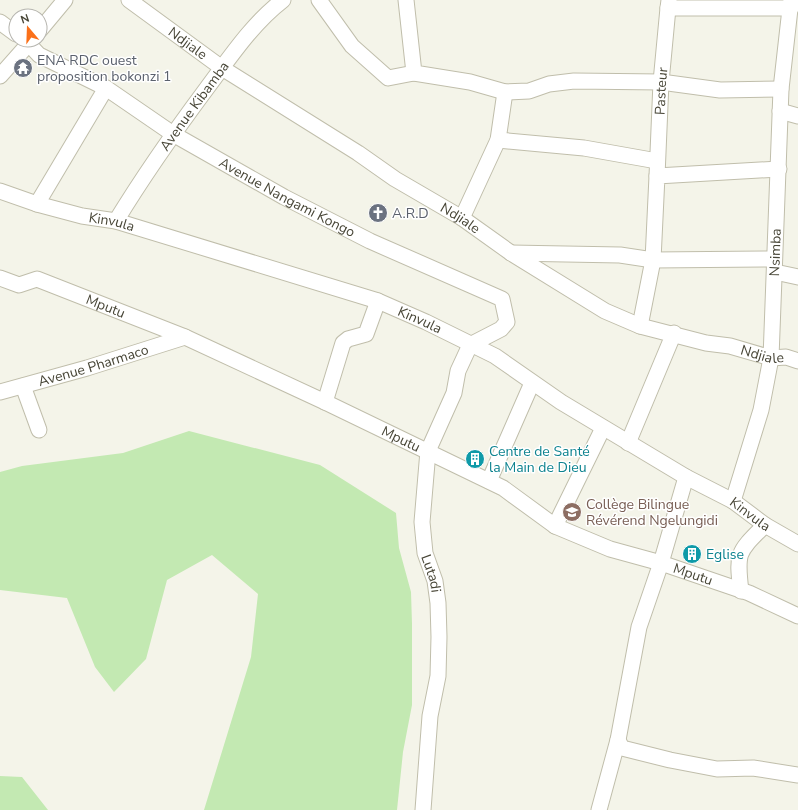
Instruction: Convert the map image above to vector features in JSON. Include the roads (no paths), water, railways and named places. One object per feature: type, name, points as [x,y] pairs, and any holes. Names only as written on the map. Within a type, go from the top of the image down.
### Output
[{"type":"street","points":[[48,20],[65,0]]},
{"type":"street","name":"Ndjiale","points":[[129,0],[222,68],[358,153],[395,179],[462,218],[511,253],[605,311],[640,326],[674,333],[706,343],[730,346],[770,358],[786,357],[798,361]]},
{"type":"street","name":"Avenue Kibamba","points":[[116,221],[145,174],[173,134],[256,23],[283,0]]},
{"type":"street","points":[[320,0],[352,46],[372,66],[388,78],[414,73],[470,82],[505,92],[529,91],[549,84],[574,81],[661,82],[720,90],[781,89]]},
{"type":"street","points":[[406,0],[414,73]]},
{"type":"street","points":[[668,4],[791,4]]},
{"type":"street","name":"Pasteur","points":[[640,326],[654,260],[661,82],[668,4]]},
{"type":"street","name":"Nsimba","points":[[733,501],[763,405],[770,358],[779,169],[781,89],[791,4]]},
{"type":"street","points":[[0,76],[23,48]]},
{"type":"street","name":"Avenue Nangami Kongo","points":[[34,48],[39,55],[106,88],[173,134],[284,197],[370,241],[500,297],[507,322],[501,329],[470,345]]},
{"type":"street","points":[[37,204],[106,88]]},
{"type":"street","points":[[462,218],[498,140],[505,92]]},
{"type":"street","points":[[780,111],[798,116]]},
{"type":"street","points":[[498,140],[584,148],[657,168],[779,169]]},
{"type":"street","name":"Kinvula","points":[[0,191],[37,204],[82,216],[116,221],[378,301],[426,322],[495,356],[532,383],[603,428],[686,477],[733,501],[764,524],[798,544]]},
{"type":"street","points":[[511,253],[620,255],[654,260],[774,265],[798,277]]},
{"type":"street","name":"Mputu","points":[[0,278],[19,285],[37,279],[185,337],[325,402],[503,488],[555,526],[610,549],[661,563],[741,591],[798,616]]},
{"type":"street","points":[[325,402],[343,343],[348,339],[364,336],[366,334],[378,301]]},
{"type":"street","points":[[628,443],[674,333]]},
{"type":"street","name":"Avenue Pharmaco","points":[[0,392],[185,337]]},
{"type":"street","name":"Lutadi","points":[[423,810],[430,716],[438,676],[439,644],[438,603],[435,581],[425,553],[422,522],[428,451],[454,393],[458,371],[470,345]]},
{"type":"street","points":[[489,481],[532,383]]},
{"type":"street","points":[[23,386],[39,430]]},
{"type":"street","points":[[555,526],[603,428]]},
{"type":"street","points":[[599,810],[618,740],[639,627],[661,563],[686,477]]},
{"type":"street","points":[[741,591],[738,569],[742,548],[764,524]]},
{"type":"street","points":[[618,740],[622,748],[690,764],[717,769],[753,768],[798,775]]},
{"type":"place","name":"ENA RDC ouest proposition bokonzi 1","points":[[23,68]]},
{"type":"place","name":"A.R.D","points":[[378,213]]},
{"type":"place","name":"Centre de Santé la Main de Dieu","points":[[475,459]]},
{"type":"place","name":"Collège Bilingue Révérend Ngelungidi","points":[[572,512]]},
{"type":"place","name":"Eglise","points":[[692,554]]}]
